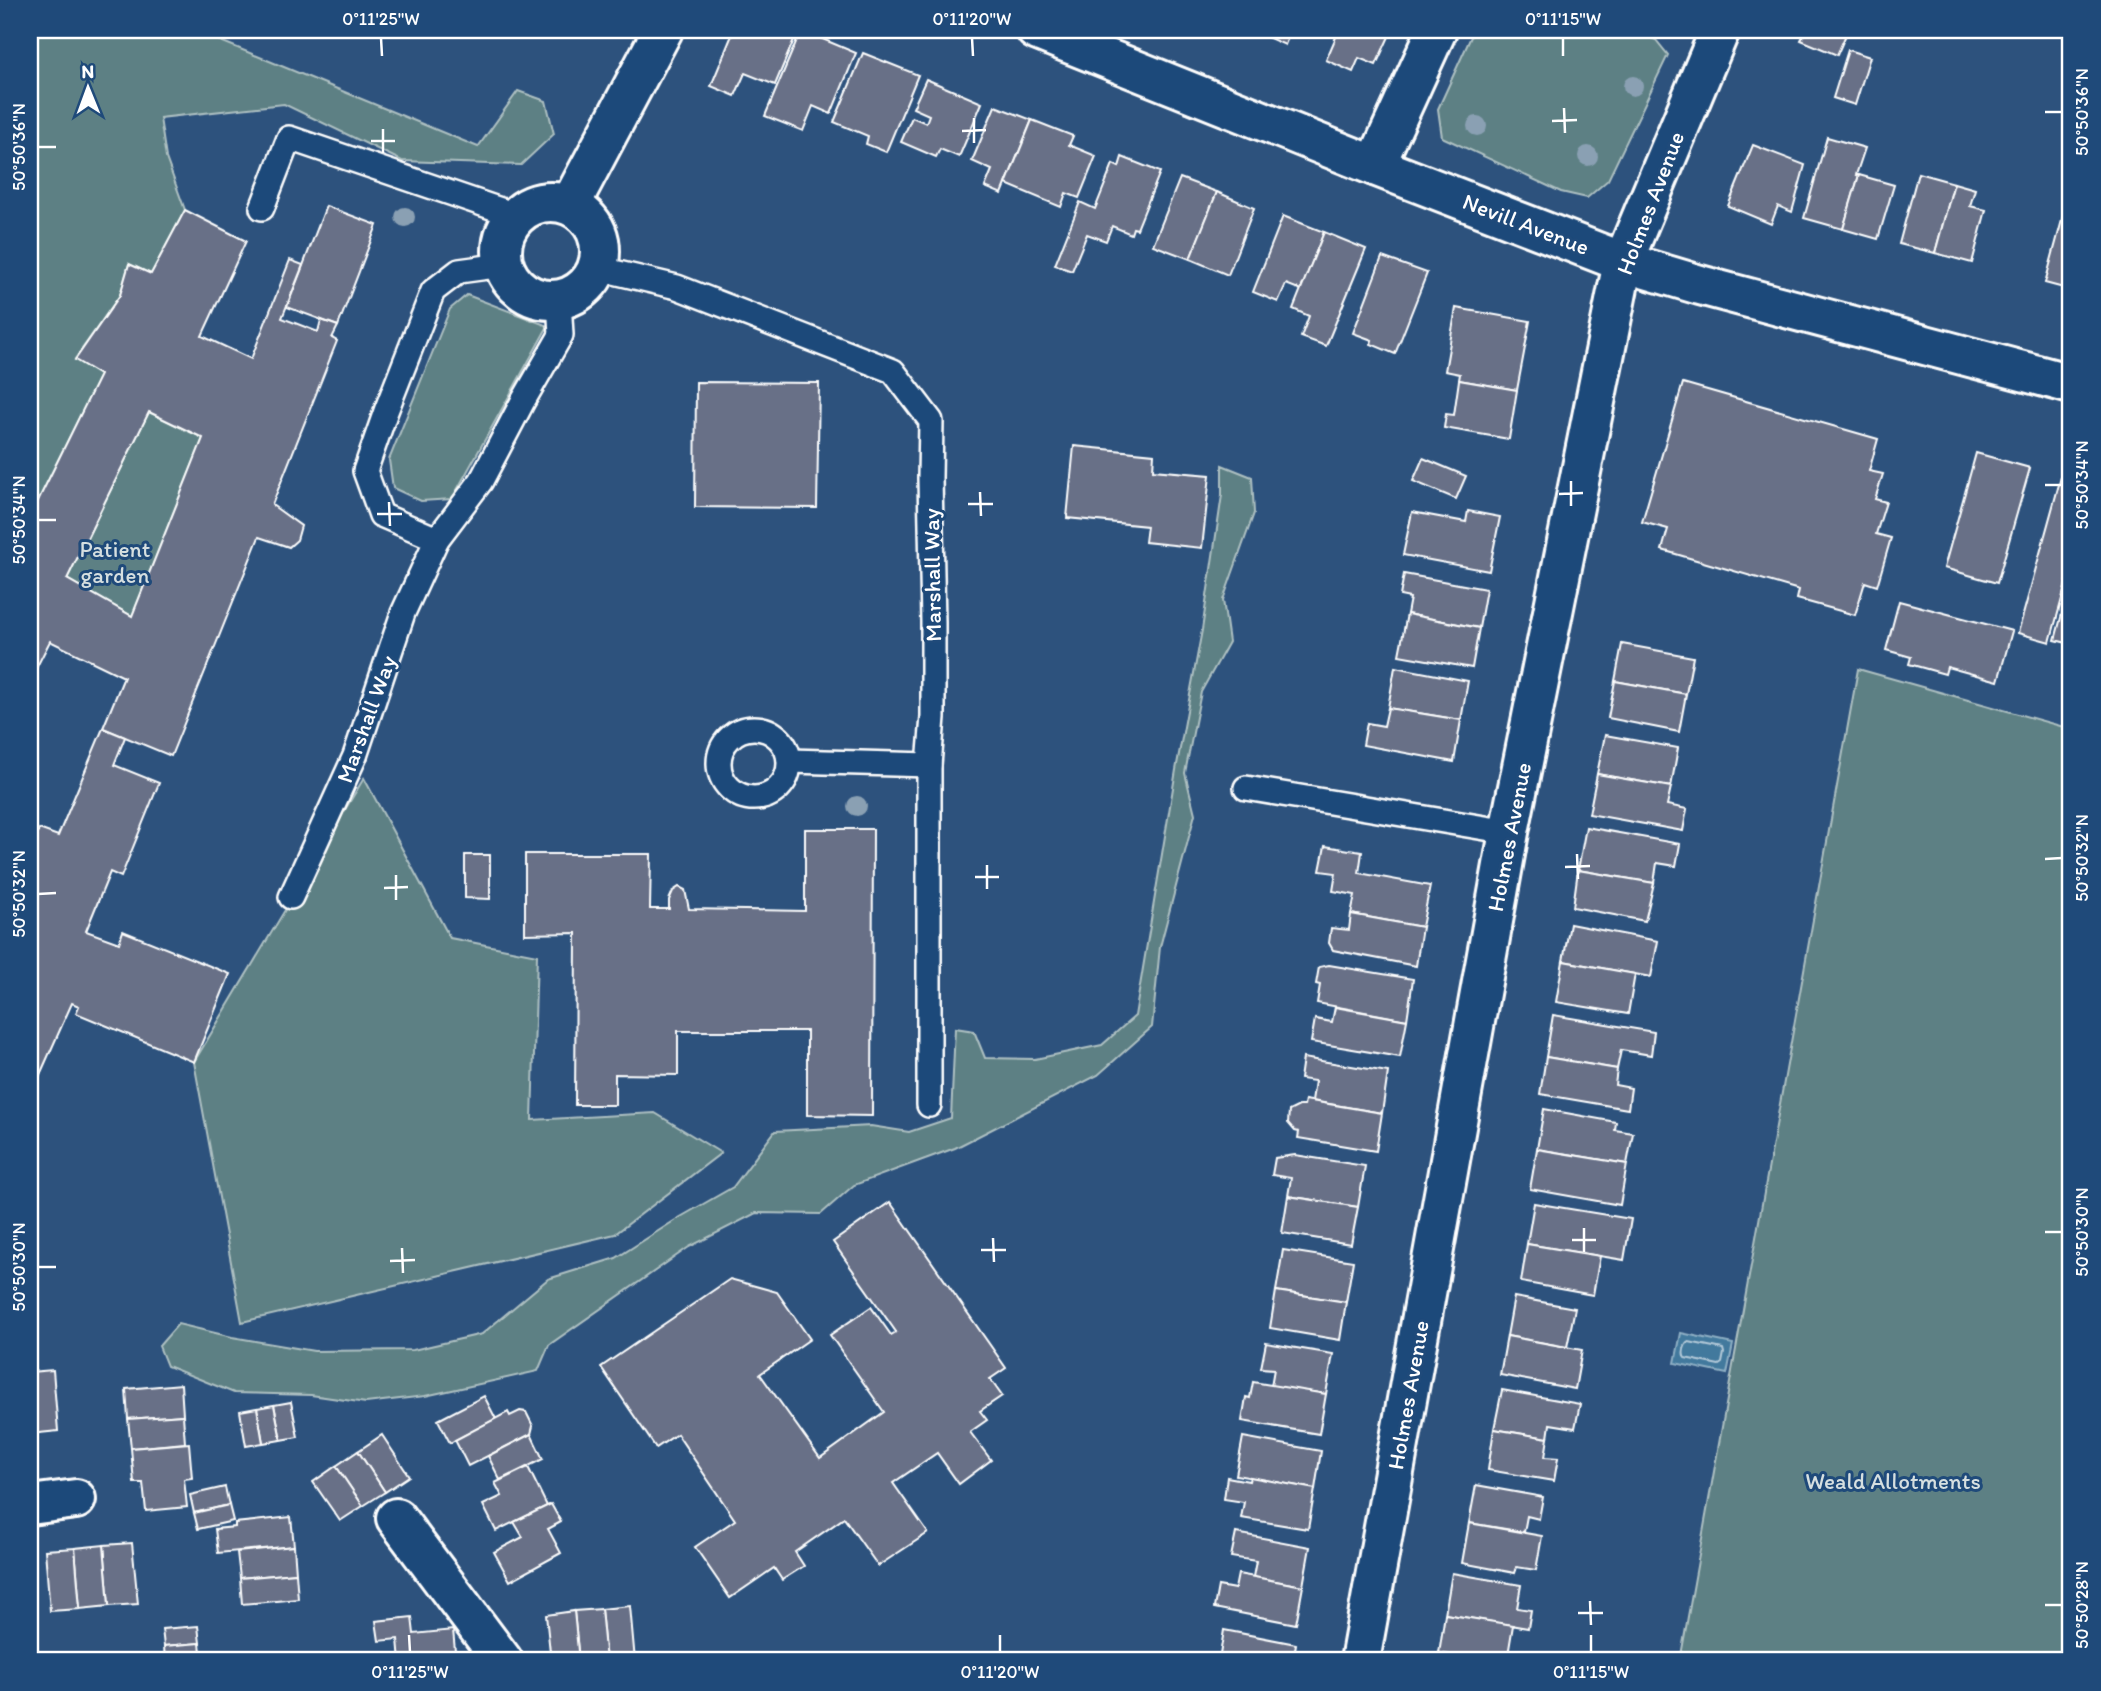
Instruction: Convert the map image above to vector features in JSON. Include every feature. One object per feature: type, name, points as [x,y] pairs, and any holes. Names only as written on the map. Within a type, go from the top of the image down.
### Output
[{"type":"street","points":[[570,205],[663,30]]},
{"type":"street","name":"Nevill Avenue","points":[[1036,30],[1623,262],[2071,384]]},
{"type":"street","points":[[1375,166],[1437,30]]},
{"type":"street","name":"Holmes Avenue","points":[[1360,1661],[1509,832],[1623,262],[1708,34]]},
{"type":"street","points":[[546,201],[570,205],[580,210],[591,222],[598,236],[600,253],[597,268],[589,283],[575,294],[559,300],[541,300],[524,293],[511,281],[503,265],[501,247],[505,230],[515,215],[529,206],[546,201]]},
{"type":"street","points":[[30,1505],[76,1499]]},
{"type":"street","points":[[396,1518],[503,1661]]},
{"type":"lane","points":[[262,208],[289,138],[515,215]]},
{"type":"lane","points":[[437,539],[381,515],[365,471],[433,292],[459,271],[503,265]]},
{"type":"lane","name":"Marshall Way","points":[[597,268],[677,286],[893,372],[931,421],[933,717],[929,765],[929,1105]]},
{"type":"lane","name":"Marshall Way","points":[[291,897],[355,757],[403,613],[437,539],[481,481],[561,335],[559,300]]},
{"type":"lane","points":[[790,761],[929,765]]},
{"type":"lane","points":[[1247,788],[1509,832]]},
{"type":"green space","points":[[30,30],[194,30],[478,147],[518,91],[546,101],[554,134],[521,165],[402,161],[284,104],[160,118],[166,158],[185,210],[151,274],[129,264],[120,295],[75,359],[100,375],[30,517]]},
{"type":"green space","points":[[1474,30],[1634,30],[1656,40],[1668,55],[1608,180],[1587,198],[1561,192],[1442,137],[1438,109]]},
{"type":"green space","points":[[467,295],[548,326],[452,499],[421,501],[393,488],[389,460],[450,309]]},
{"type":"green space","name":"Patient garden","points":[[149,412],[203,438],[132,616],[67,579]]},
{"type":"green space","points":[[1222,465],[1252,477],[1254,513],[1223,600],[1229,642],[1201,692],[1185,773],[1195,814],[1160,947],[1152,1027],[1098,1075],[955,1148],[854,1185],[821,1214],[756,1213],[689,1247],[549,1345],[538,1371],[425,1396],[366,1403],[311,1395],[234,1393],[167,1366],[159,1346],[178,1324],[232,1337],[314,1351],[413,1350],[482,1334],[548,1279],[616,1258],[733,1187],[775,1131],[871,1126],[909,1132],[951,1118],[955,1028],[974,1031],[985,1058],[1035,1059],[1102,1045],[1135,1016],[1202,630],[1222,495]]},
{"type":"green space","name":"Weald Allotments","points":[[1858,669],[2071,729],[2071,1661],[1680,1661]]},
{"type":"green space","points":[[364,778],[450,938],[537,955],[532,1120],[655,1113],[721,1153],[615,1234],[242,1322],[194,1062]]},
{"type":"water","points":[[1681,1333],[1733,1344],[1727,1374],[1675,1363]]},
{"type":"building","points":[[734,30],[798,30],[775,85],[745,73],[735,96],[711,86]]},
{"type":"building","points":[[801,30],[856,53],[831,114],[813,106],[803,131],[765,116]]},
{"type":"building","points":[[1259,30],[1291,30],[1285,45],[1258,33]]},
{"type":"building","points":[[1339,30],[1392,30],[1376,65],[1359,58],[1353,72],[1326,60]]},
{"type":"building","points":[[1806,30],[1848,30],[1837,55],[1801,40]]},
{"type":"building","points":[[1848,50],[1870,57],[1855,105],[1833,98]]},
{"type":"building","points":[[863,53],[918,75],[886,152],[866,144],[868,136],[834,122]]},
{"type":"building","points":[[926,79],[982,103],[959,157],[940,149],[936,157],[901,142],[912,117],[926,123],[929,115],[913,108]]},
{"type":"building","points":[[995,106],[1032,120],[1002,194],[985,187],[992,170],[972,161]]},
{"type":"building","points":[[1032,120],[1073,136],[1069,145],[1096,156],[1079,198],[1066,193],[1061,207],[1006,184]]},
{"type":"building","points":[[1827,137],[1865,148],[1843,229],[1804,218]]},
{"type":"building","points":[[1753,145],[1805,165],[1792,212],[1778,206],[1771,224],[1728,206]]},
{"type":"building","points":[[1122,157],[1160,172],[1137,229],[1133,228],[1131,234],[1112,226],[1106,241],[1087,234],[1072,271],[1055,265],[1080,202],[1095,209],[1113,164],[1119,167]]},
{"type":"building","points":[[1918,173],[1954,183],[1935,253],[1899,244]]},
{"type":"building","points":[[1859,175],[1894,185],[1878,239],[1843,229]]},
{"type":"building","points":[[1180,178],[1217,192],[1190,259],[1153,245]]},
{"type":"building","points":[[1954,183],[1975,189],[1970,206],[1986,210],[1972,263],[1935,253]]},
{"type":"building","points":[[1217,192],[1254,208],[1228,275],[1190,259]]},
{"type":"building","points":[[2068,198],[2071,199],[2071,290],[2045,283]]},
{"type":"building","points":[[326,206],[377,225],[338,326],[287,307]]},
{"type":"building","points":[[185,210],[246,241],[202,336],[251,359],[290,260],[303,265],[282,318],[318,332],[321,320],[338,326],[332,338],[337,341],[272,505],[301,526],[297,540],[289,547],[259,537],[171,756],[103,728],[124,677],[50,641],[30,680],[30,517],[100,375],[75,360],[120,295],[129,264],[151,274]],"holes":[[[149,412],[203,438],[132,616],[67,579]]]},
{"type":"building","points":[[1283,216],[1324,232],[1301,290],[1286,284],[1278,302],[1253,292]]},
{"type":"building","points":[[1324,232],[1366,249],[1326,346],[1301,337],[1309,316],[1293,309]]},
{"type":"building","points":[[1382,257],[1427,273],[1395,354],[1371,344],[1372,340],[1353,333]]},
{"type":"building","points":[[1456,308],[1530,321],[1517,390],[1459,380],[1460,374],[1445,371]]},
{"type":"building","points":[[1459,380],[1517,390],[1509,439],[1444,428],[1446,414],[1454,415]]},
{"type":"building","points":[[696,382],[819,383],[817,508],[695,507]]},
{"type":"building","points":[[1683,383],[1878,439],[1869,471],[1883,474],[1875,499],[1886,502],[1876,534],[1891,538],[1877,586],[1865,582],[1855,615],[1797,599],[1799,590],[1662,550],[1668,529],[1642,522]]},
{"type":"building","points":[[1074,446],[1154,454],[1153,470],[1210,475],[1202,548],[1145,542],[1147,526],[1067,518]]},
{"type":"building","points":[[1976,453],[2030,468],[1997,583],[1944,568]]},
{"type":"building","points":[[1423,458],[1466,476],[1456,499],[1413,481]]},
{"type":"building","points":[[2061,477],[2071,480],[2071,566],[2050,642],[2018,633]]},
{"type":"building","points":[[1468,511],[1500,517],[1489,571],[1403,555],[1412,512],[1466,522]]},
{"type":"building","points":[[1404,574],[1486,589],[1479,628],[1407,614],[1410,598],[1400,596]]},
{"type":"building","points":[[2071,580],[2071,644],[2055,640]]},
{"type":"building","points":[[1899,601],[2012,631],[1998,681],[1947,667],[1945,674],[1909,664],[1911,657],[1886,650]]},
{"type":"building","points":[[1407,614],[1479,628],[1472,668],[1399,655]]},
{"type":"building","points":[[1622,644],[1693,657],[1686,694],[1615,681]]},
{"type":"building","points":[[1395,667],[1468,681],[1461,720],[1388,708]]},
{"type":"building","points":[[1615,681],[1686,694],[1679,732],[1608,718]]},
{"type":"building","points":[[1388,708],[1461,720],[1454,762],[1363,745],[1367,723],[1384,726]]},
{"type":"building","points":[[103,728],[125,737],[114,765],[159,783],[121,877],[110,872],[86,931],[119,943],[123,931],[230,974],[194,1062],[76,1013],[79,1006],[72,1003],[30,1097],[30,851],[39,829],[58,836]]},
{"type":"building","points":[[1605,735],[1678,748],[1671,787],[1597,774]]},
{"type":"building","points":[[1597,774],[1671,787],[1667,805],[1687,809],[1683,831],[1589,814]]},
{"type":"building","points":[[1586,827],[1680,844],[1676,866],[1657,863],[1654,883],[1578,870]]},
{"type":"building","points":[[805,829],[873,829],[872,1116],[807,1115],[807,1031],[678,1031],[678,1075],[615,1074],[615,1105],[575,1105],[576,933],[525,934],[525,854],[651,854],[650,909],[669,909],[673,891],[679,887],[685,890],[689,909],[805,911]]},
{"type":"building","points":[[1325,846],[1362,852],[1359,873],[1430,886],[1422,927],[1351,914],[1355,895],[1333,891],[1336,873],[1320,871]]},
{"type":"building","points":[[465,855],[490,855],[490,899],[465,898]]},
{"type":"building","points":[[1578,870],[1654,883],[1645,921],[1573,907]]},
{"type":"building","points":[[1351,914],[1422,927],[1416,966],[1333,950],[1329,943],[1331,928],[1349,930]]},
{"type":"building","points":[[1570,924],[1658,941],[1651,977],[1563,961]]},
{"type":"building","points":[[1563,961],[1635,974],[1628,1014],[1556,1002]]},
{"type":"building","points":[[1329,965],[1413,979],[1407,1020],[1317,1003],[1319,967]]},
{"type":"building","points":[[1335,1007],[1407,1020],[1400,1057],[1311,1042],[1315,1019],[1332,1022]]},
{"type":"building","points":[[1553,1015],[1654,1032],[1651,1055],[1621,1050],[1617,1069],[1546,1057]]},
{"type":"building","points":[[1546,1057],[1617,1069],[1615,1085],[1631,1088],[1628,1109],[1540,1094]]},
{"type":"building","points":[[1303,1058],[1388,1072],[1382,1113],[1312,1101],[1315,1081],[1300,1079]]},
{"type":"building","points":[[1305,1100],[1382,1113],[1376,1151],[1298,1138],[1299,1132],[1288,1123],[1289,1111],[1304,1106]]},
{"type":"building","points":[[1544,1109],[1616,1122],[1615,1130],[1633,1133],[1627,1164],[1537,1149]]},
{"type":"building","points":[[1537,1149],[1627,1164],[1620,1205],[1530,1189]]},
{"type":"building","points":[[1295,1155],[1365,1166],[1358,1207],[1288,1196],[1291,1178],[1272,1175],[1275,1158]]},
{"type":"building","points":[[1288,1196],[1358,1207],[1351,1244],[1282,1233]]},
{"type":"building","points":[[890,1202],[1006,1368],[990,1379],[1002,1396],[980,1411],[987,1420],[970,1432],[991,1460],[959,1484],[937,1453],[893,1483],[928,1533],[878,1566],[844,1518],[795,1552],[804,1566],[782,1580],[774,1568],[730,1598],[695,1547],[735,1520],[677,1434],[656,1448],[601,1367],[730,1279],[777,1292],[810,1339],[760,1374],[820,1458],[884,1412],[830,1335],[871,1307],[891,1335],[896,1332],[833,1242]]},
{"type":"building","points":[[1534,1203],[1631,1219],[1624,1260],[1527,1244]]},
{"type":"building","points":[[1527,1244],[1600,1256],[1593,1295],[1521,1282]]},
{"type":"building","points":[[1283,1250],[1353,1261],[1346,1302],[1276,1291]]},
{"type":"building","points":[[1276,1291],[1346,1302],[1340,1340],[1270,1328]]},
{"type":"building","points":[[1514,1297],[1575,1308],[1567,1347],[1507,1336]]},
{"type":"building","points":[[1507,1336],[1582,1350],[1575,1389],[1500,1375]]},
{"type":"building","points":[[1266,1343],[1333,1354],[1326,1394],[1271,1386],[1274,1369],[1261,1368]]},
{"type":"building","points":[[53,1370],[58,1431],[30,1434],[30,1372]]},
{"type":"building","points":[[1253,1382],[1326,1394],[1319,1434],[1242,1421],[1246,1397],[1250,1398]]},
{"type":"building","points":[[181,1384],[183,1415],[128,1419],[126,1389]]},
{"type":"building","points":[[1502,1390],[1580,1404],[1575,1428],[1550,1424],[1548,1438],[1494,1429]]},
{"type":"building","points":[[484,1396],[496,1419],[450,1443],[438,1420]]},
{"type":"building","points":[[291,1402],[298,1437],[281,1440],[274,1405]]},
{"type":"building","points":[[274,1405],[281,1440],[263,1443],[257,1408]]},
{"type":"building","points":[[257,1408],[263,1443],[246,1446],[240,1411]]},
{"type":"building","points":[[520,1411],[526,1412],[533,1426],[531,1434],[468,1466],[455,1440],[508,1412],[510,1416]]},
{"type":"building","points":[[183,1415],[185,1443],[131,1448],[128,1419]]},
{"type":"building","points":[[1494,1429],[1548,1438],[1545,1457],[1558,1458],[1554,1481],[1488,1470]]},
{"type":"building","points":[[531,1434],[543,1459],[500,1480],[488,1456]]},
{"type":"building","points":[[382,1435],[409,1476],[385,1492],[358,1451]]},
{"type":"building","points":[[1243,1437],[1321,1451],[1315,1489],[1236,1475]]},
{"type":"building","points":[[189,1443],[192,1478],[184,1479],[187,1507],[146,1511],[143,1483],[134,1483],[131,1448]]},
{"type":"building","points":[[358,1451],[385,1492],[363,1506],[336,1466]]},
{"type":"building","points":[[336,1466],[363,1506],[340,1521],[313,1482]]},
{"type":"building","points":[[528,1467],[547,1506],[496,1531],[483,1505],[502,1496],[495,1483]]},
{"type":"building","points":[[1227,1477],[1249,1481],[1250,1477],[1315,1489],[1308,1529],[1241,1518],[1244,1502],[1224,1499]]},
{"type":"building","points":[[1476,1485],[1543,1497],[1539,1519],[1527,1516],[1524,1532],[1469,1523]]},
{"type":"building","points":[[225,1487],[229,1505],[194,1513],[190,1495]]},
{"type":"building","points":[[551,1504],[561,1522],[548,1529],[561,1553],[510,1581],[494,1552],[523,1537],[514,1522]]},
{"type":"building","points":[[229,1505],[233,1521],[198,1529],[194,1513]]},
{"type":"building","points":[[291,1517],[294,1546],[218,1553],[215,1529],[235,1527],[235,1523]]},
{"type":"building","points":[[1469,1523],[1542,1536],[1536,1570],[1517,1567],[1515,1573],[1462,1563]]},
{"type":"building","points":[[1236,1533],[1310,1547],[1303,1586],[1253,1577],[1256,1561],[1231,1557]]},
{"type":"building","points":[[132,1543],[138,1604],[109,1606],[104,1545]]},
{"type":"building","points":[[104,1545],[109,1606],[80,1609],[75,1548]]},
{"type":"building","points":[[294,1546],[296,1573],[240,1578],[237,1552]]},
{"type":"building","points":[[75,1548],[80,1609],[50,1611],[45,1550]]},
{"type":"building","points":[[296,1573],[298,1599],[242,1604],[240,1578]]},
{"type":"building","points":[[1452,1573],[1521,1585],[1517,1608],[1531,1610],[1528,1628],[1445,1614]]},
{"type":"building","points":[[1238,1574],[1303,1586],[1296,1624],[1214,1608],[1218,1586],[1235,1589]]},
{"type":"building","points":[[630,1606],[635,1661],[606,1661],[601,1609]]},
{"type":"building","points":[[601,1609],[606,1661],[579,1661],[574,1611]]},
{"type":"building","points":[[574,1611],[579,1661],[551,1661],[546,1615]]},
{"type":"building","points":[[1445,1614],[1513,1625],[1507,1661],[1484,1661],[1439,1653]]},
{"type":"building","points":[[412,1617],[414,1634],[453,1630],[456,1661],[400,1661],[398,1639],[379,1641],[376,1621]]},
{"type":"building","points":[[198,1626],[200,1643],[164,1646],[162,1629]]},
{"type":"building","points":[[1224,1630],[1296,1644],[1293,1661],[1219,1661]]},
{"type":"building","points":[[200,1643],[202,1661],[165,1661],[164,1646]]}]
